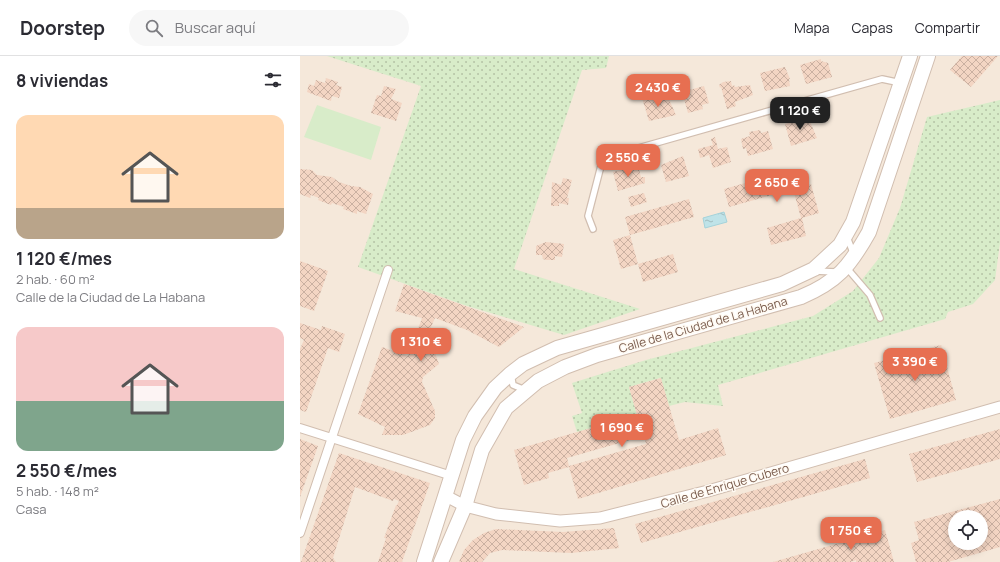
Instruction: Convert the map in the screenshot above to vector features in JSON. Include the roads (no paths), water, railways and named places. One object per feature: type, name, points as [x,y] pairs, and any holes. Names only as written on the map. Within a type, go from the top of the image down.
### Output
[{"type":"street","name":"Calle de la Ciudad de La Habana","points":[[424,562],[463,440],[475,416],[495,388],[523,364],[557,348],[782,284],[811,271],[840,245],[853,222],[910,56]]},
{"type":"street","name":"Calle de la Ciudad de La Habana","points":[[441,562],[465,506],[482,450],[506,408],[538,381],[565,367],[597,355],[801,297],[825,285],[847,266],[869,232],[928,56]]},
{"type":"street","points":[[300,533],[388,270]]},
{"type":"street","name":"Calle de Enrique Cubero","points":[[446,496],[465,506],[496,514],[560,521],[600,518],[708,491],[1000,407]]},
{"type":"street","points":[[300,428],[452,476]]},
{"type":"lane","points":[[592,229],[588,216],[603,158],[882,79],[901,83]]},
{"type":"lane","points":[[846,235],[847,266],[870,295],[880,318]]},
{"type":"lane","points":[[811,271],[847,266]]},
{"type":"lane","points":[[510,374],[513,385],[526,391]]},
{"type":"water","points":[[724,212],[727,222],[705,228],[703,218]]}]
